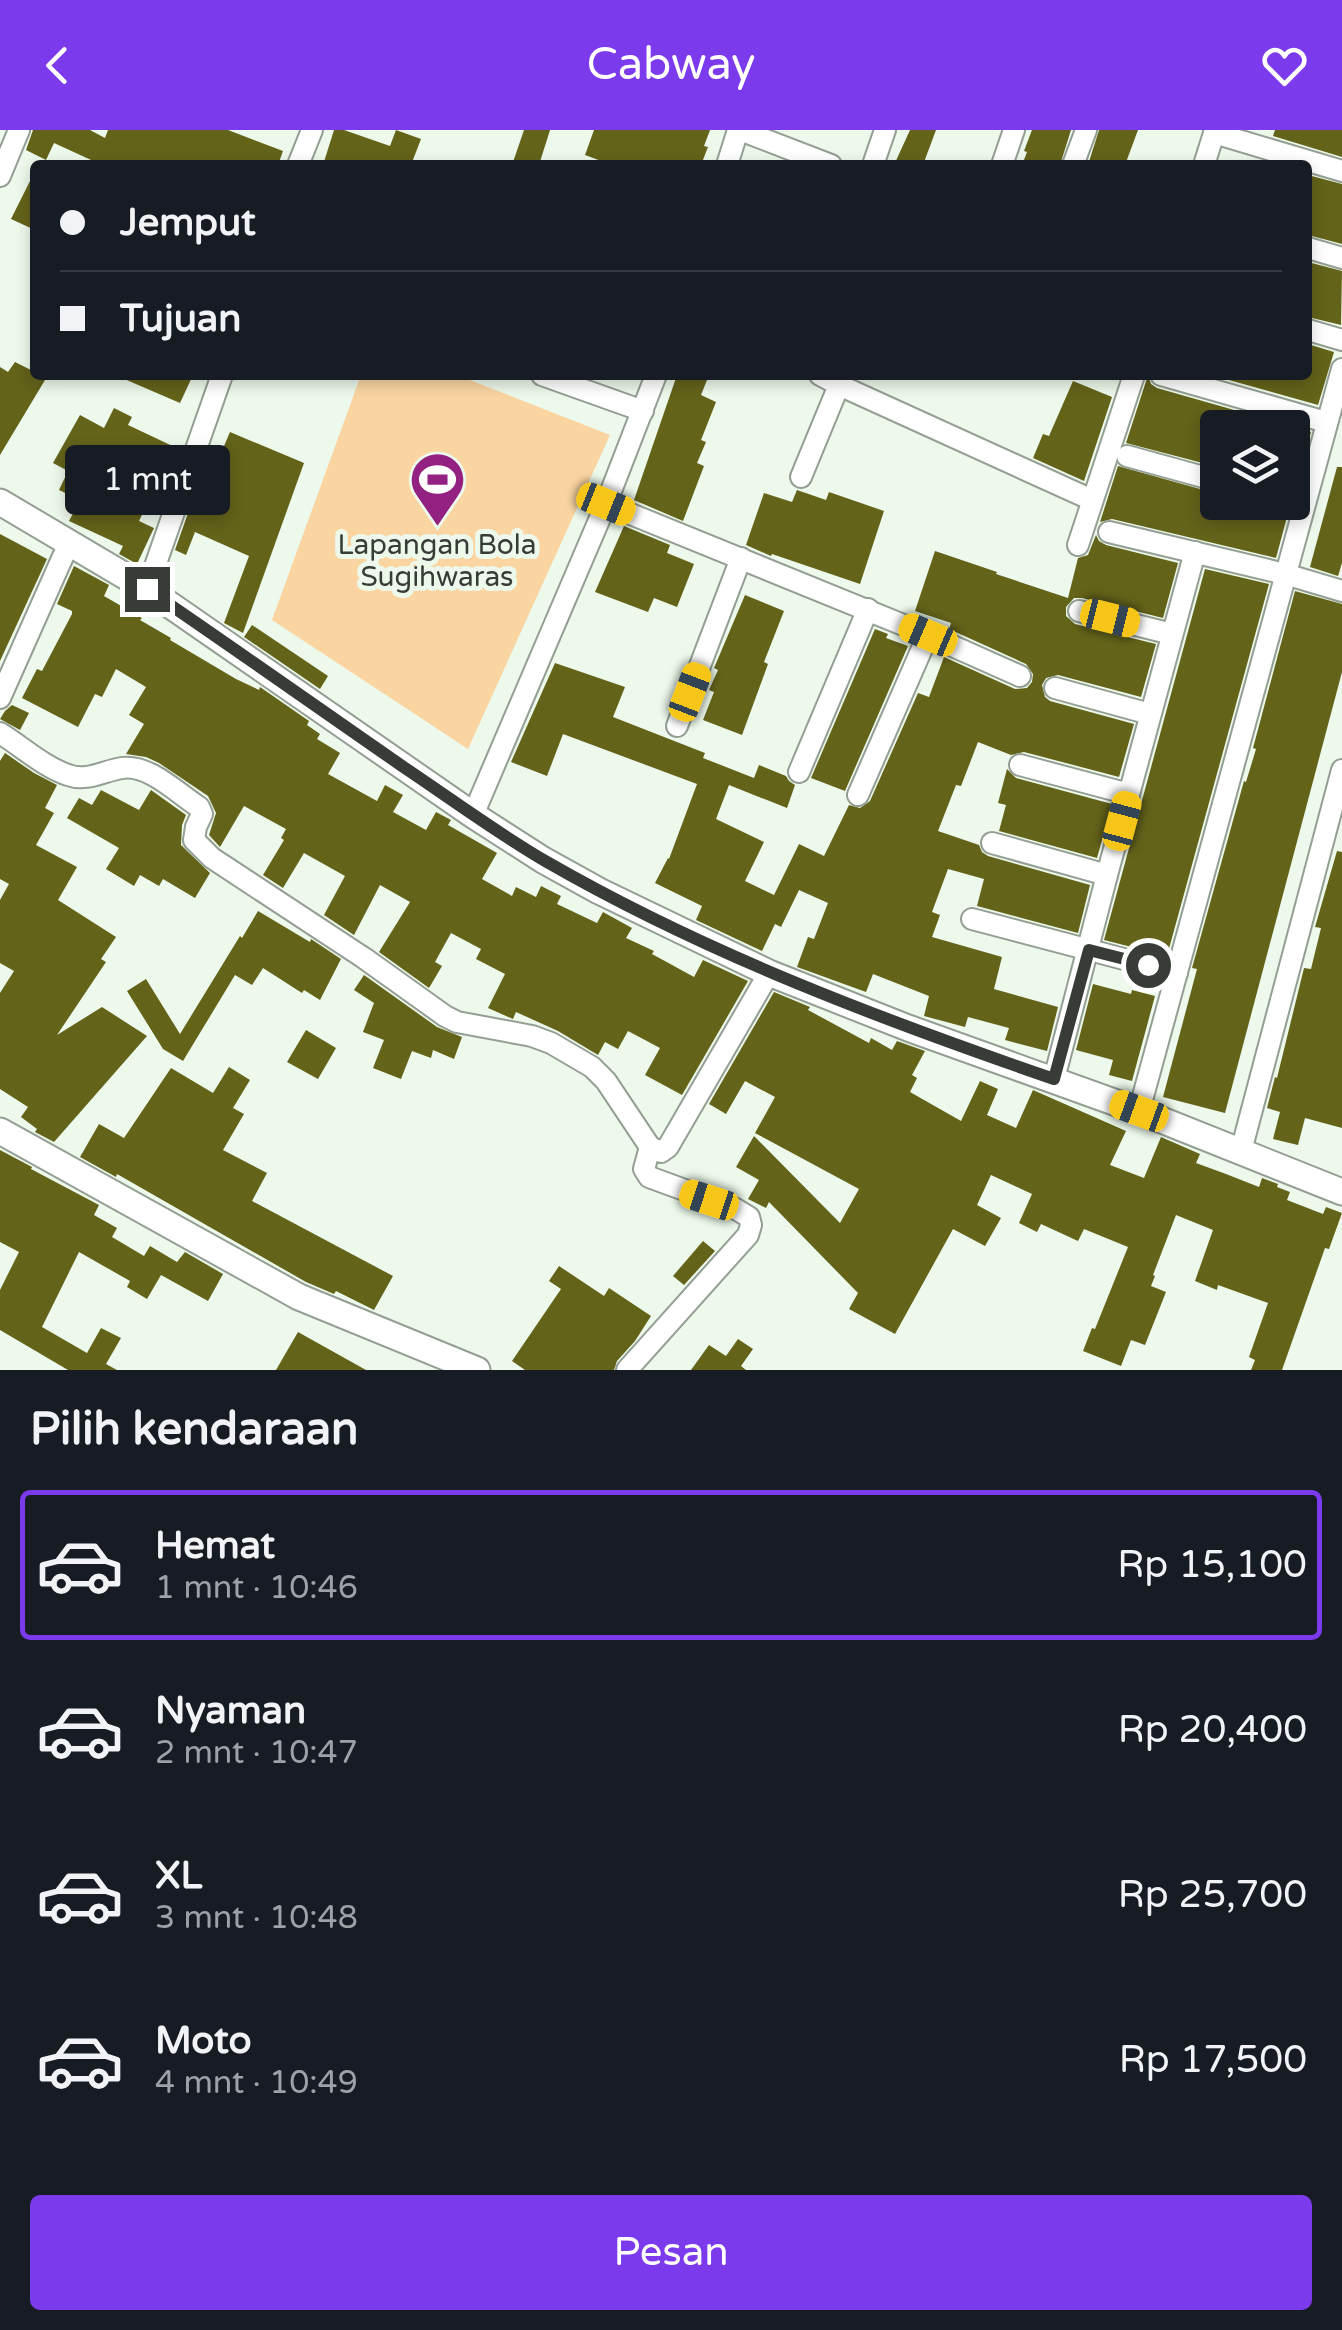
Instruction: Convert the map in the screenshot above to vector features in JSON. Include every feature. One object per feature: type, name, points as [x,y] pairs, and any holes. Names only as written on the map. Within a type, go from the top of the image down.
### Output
[{"type":"street","points":[[0,176],[19,130]]},
{"type":"street","points":[[300,160],[312,130]]},
{"type":"street","points":[[729,160],[739,130],[819,160]]},
{"type":"street","points":[[875,160],[885,130]]},
{"type":"street","points":[[1004,160],[1014,130]]},
{"type":"street","points":[[1075,160],[1086,130]]},
{"type":"street","points":[[1206,160],[1214,132],[1306,160]]},
{"type":"street","points":[[1312,162],[1342,171]]},
{"type":"street","points":[[1312,249],[1342,258]]},
{"type":"street","points":[[1312,331],[1342,340]]},
{"type":"street","points":[[1310,468],[1342,369]]},
{"type":"street","points":[[147,589],[220,380]]},
{"type":"street","points":[[556,380],[643,411]]},
{"type":"street","points":[[473,815],[606,504],[654,380]]},
{"type":"street","points":[[830,380],[1092,500]]},
{"type":"street","points":[[1078,545],[1132,380]]},
{"type":"street","points":[[1179,380],[1326,422]]},
{"type":"street","points":[[802,478],[840,385]]},
{"type":"street","points":[[1127,456],[1200,475]]},
{"type":"street","points":[[0,502],[147,589],[473,815],[599,892],[769,973],[1139,1111],[1342,1192]]},
{"type":"street","points":[[606,504],[868,609],[1020,676]]},
{"type":"street","points":[[1139,1111],[1284,574],[1294,520]]},
{"type":"street","points":[[1109,532],[1342,591]]},
{"type":"street","points":[[2,689],[69,543]]},
{"type":"street","points":[[1054,1079],[1195,552]]},
{"type":"street","points":[[676,726],[741,558]]},
{"type":"street","points":[[799,772],[868,609]]},
{"type":"street","points":[[1079,611],[1172,634]]},
{"type":"street","points":[[858,795],[928,635]]},
{"type":"street","points":[[1054,688],[1150,714]]},
{"type":"street","points":[[0,733],[70,776],[88,778],[124,768],[147,772],[198,807],[202,814],[194,840],[212,858],[445,1016],[457,1022],[532,1036],[592,1067],[606,1080],[647,1157],[646,1174],[657,1182],[750,1216],[748,1235],[627,1370]]},
{"type":"street","points":[[1020,765],[1129,794]]},
{"type":"street","points":[[1240,1150],[1342,770]]},
{"type":"street","points":[[992,843],[1107,876]]},
{"type":"street","points":[[972,919],[1177,973]]},
{"type":"street","points":[[647,1157],[668,1147],[769,973]]},
{"type":"street","points":[[0,1131],[300,1297],[477,1370]]},
{"type":"shaded area","name":"Lapangan Bola Sugihwaras","points":[[359,380],[470,380],[610,435],[468,749],[272,620]]},
{"type":"building","points":[[33,130],[90,130],[105,138],[108,130],[228,130],[283,151],[280,160],[91,160],[54,143],[46,160],[26,150]]},
{"type":"building","points":[[334,130],[390,146],[396,130],[421,139],[413,160],[325,160]]},
{"type":"building","points":[[524,130],[550,130],[541,160],[514,160]]},
{"type":"building","points":[[594,130],[710,130],[703,160],[598,160],[585,155]]},
{"type":"building","points":[[910,130],[936,130],[925,160],[896,160]]},
{"type":"building","points":[[1032,130],[1071,130],[1062,160],[1024,160],[1027,152],[1024,151]]},
{"type":"building","points":[[1099,130],[1138,130],[1127,160],[1090,160]]},
{"type":"building","points":[[1275,130],[1342,130],[1342,157],[1273,136]]},
{"type":"building","points":[[1312,176],[1342,184],[1342,244],[1312,236]]},
{"type":"building","points":[[30,181],[30,228],[11,219]]},
{"type":"building","points":[[1312,263],[1342,271],[1341,325],[1312,318]]},
{"type":"building","points":[[1312,345],[1334,352],[1318,405],[1229,380],[1312,380]]},
{"type":"building","points":[[15,362],[30,370],[30,380],[45,380],[0,455],[0,367],[8,372]]},
{"type":"building","points":[[127,380],[191,380],[180,403]]},
{"type":"building","points":[[675,380],[707,380],[701,395],[716,402],[701,440],[706,442],[697,463],[704,466],[683,521],[634,500]]},
{"type":"building","points":[[1146,380],[1157,388],[1234,410],[1200,410],[1200,462],[1126,443]]},
{"type":"building","points":[[1073,381],[1112,397],[1084,481],[1033,458],[1043,434],[1049,436]]},
{"type":"building","points":[[114,408],[132,417],[128,425],[181,450],[170,482],[160,477],[139,521],[154,528],[137,564],[119,554],[123,546],[69,521],[80,500],[59,490],[68,471],[53,463],[80,415],[104,428]]},
{"type":"building","points":[[230,432],[304,463],[243,633],[224,623],[249,556],[195,532],[186,555],[175,550],[211,448],[221,453]]},
{"type":"building","points":[[1118,466],[1200,489],[1200,520],[1286,520],[1276,558],[1112,519],[1100,522]]},
{"type":"building","points":[[1337,467],[1342,467],[1342,563],[1338,576],[1310,567]]},
{"type":"building","points":[[797,490],[826,500],[829,492],[884,511],[860,584],[746,545],[764,493],[792,502]]},
{"type":"building","points":[[624,526],[670,545],[667,553],[694,564],[677,607],[654,598],[648,612],[595,592]]},
{"type":"building","points":[[0,534],[47,559],[0,661]]},
{"type":"building","points":[[1096,535],[1106,545],[1178,563],[1163,618],[1082,598],[1074,598],[1066,607],[1066,616],[1075,624],[1156,644],[1141,697],[1058,675],[1046,678],[1042,685],[1050,701],[1134,724],[1119,777],[1024,752],[1011,755],[978,742],[938,831],[979,845],[988,856],[1090,885],[1078,933],[977,906],[984,879],[948,869],[932,912],[940,915],[932,937],[1002,957],[994,989],[1058,1007],[1047,1051],[1005,1040],[1009,1028],[968,1017],[965,1027],[924,1016],[929,996],[873,974],[866,992],[797,967],[808,937],[814,939],[828,903],[799,890],[781,927],[775,924],[762,951],[696,920],[702,906],[655,883],[669,859],[697,784],[563,734],[547,776],[511,762],[555,663],[625,687],[613,717],[705,753],[703,758],[754,778],[759,765],[786,776],[795,785],[787,808],[729,785],[716,819],[764,842],[745,881],[774,895],[799,844],[824,856],[849,805],[860,808],[870,801],[918,693],[929,697],[944,657],[1015,689],[1027,688],[1032,682],[1033,674],[1026,664],[949,629],[951,623],[915,611],[935,551],[1068,598],[1078,558],[1088,555]]},
{"type":"building","points":[[74,566],[109,585],[104,596],[170,640],[236,679],[259,690],[260,687],[309,721],[307,725],[320,734],[317,739],[340,753],[328,774],[377,801],[385,785],[403,795],[393,812],[426,830],[436,812],[451,820],[448,825],[497,853],[482,879],[512,896],[516,887],[536,897],[541,886],[561,896],[557,904],[597,923],[603,912],[632,928],[626,938],[694,977],[703,960],[748,981],[682,1095],[645,1075],[660,1048],[628,1031],[618,1049],[605,1042],[598,1055],[516,1012],[513,1019],[488,1008],[505,974],[476,959],[481,949],[451,933],[435,962],[442,966],[429,988],[379,952],[410,902],[380,885],[354,935],[324,915],[345,876],[304,853],[283,888],[263,875],[284,840],[281,838],[286,829],[244,806],[220,847],[209,835],[216,813],[208,796],[159,763],[126,754],[144,724],[129,715],[146,687],[116,669],[102,697],[95,694],[78,727],[22,698],[37,669],[42,671],[72,614],[57,604]]},
{"type":"building","points":[[1205,569],[1269,584],[1167,956],[1104,940]]},
{"type":"building","points":[[1295,591],[1342,604],[1342,672],[1225,1113],[1163,1097],[1197,969],[1192,968],[1256,749],[1253,748]]},
{"type":"building","points":[[745,595],[784,611],[742,735],[703,720],[714,692],[709,690],[718,670],[714,668]]},
{"type":"building","points":[[252,625],[328,676],[320,689],[244,637]]},
{"type":"building","points":[[875,629],[908,646],[845,791],[811,778]]},
{"type":"building","points":[[12,705],[29,713],[20,730],[0,719]]},
{"type":"building","points":[[5,753],[57,785],[45,808],[54,813],[36,845],[77,867],[58,900],[116,937],[101,959],[106,962],[57,1035],[102,1007],[147,1036],[54,1142],[35,1132],[37,1129],[21,1117],[28,1107],[0,1089],[0,993],[14,971],[0,963],[0,900],[9,884],[0,879],[0,761]]},
{"type":"building","points":[[1007,769],[1016,778],[1112,804],[1097,858],[999,831],[1006,805],[998,803]]},
{"type":"building","points":[[101,790],[139,810],[151,790],[186,815],[181,845],[210,873],[195,898],[163,879],[159,886],[140,875],[134,886],[106,869],[119,848],[67,818],[79,798],[92,805]]},
{"type":"building","points":[[1337,851],[1342,852],[1342,1128],[1305,1118],[1298,1145],[1273,1139],[1280,1112],[1267,1108],[1304,968],[1311,969],[1321,928],[1315,927]]},
{"type":"building","points":[[258,911],[341,959],[320,1000],[263,968],[252,985],[235,975],[183,1061],[163,1049],[127,991],[146,979],[180,1034]]},
{"type":"building","points":[[364,975],[437,1027],[462,1037],[454,1059],[433,1050],[431,1058],[412,1051],[401,1079],[373,1068],[384,1040],[363,1032],[374,1003],[354,990]]},
{"type":"building","points":[[1093,984],[1155,996],[1132,1081],[1109,1075],[1113,1060],[1076,1050]]},
{"type":"building","points":[[774,992],[810,1007],[808,1010],[869,1043],[871,1038],[892,1050],[897,1041],[925,1051],[912,1075],[917,1078],[910,1092],[961,1121],[980,1081],[998,1089],[987,1115],[1016,1128],[1033,1090],[1126,1131],[1110,1165],[1144,1178],[1161,1137],[1200,1154],[1196,1163],[1259,1187],[1262,1178],[1290,1192],[1287,1200],[1323,1214],[1326,1207],[1342,1213],[1329,1249],[1325,1248],[1282,1370],[1251,1370],[1255,1360],[1249,1357],[1268,1303],[1195,1281],[1213,1230],[1176,1215],[1153,1275],[1151,1286],[1166,1292],[1145,1345],[1131,1340],[1121,1366],[1083,1351],[1128,1247],[1084,1229],[1078,1241],[1041,1224],[1037,1232],[1019,1223],[1032,1194],[991,1175],[977,1205],[1001,1218],[985,1246],[953,1229],[895,1334],[849,1309],[858,1293],[769,1202],[766,1208],[748,1199],[759,1180],[736,1167],[754,1136],[840,1223],[859,1189],[755,1133],[775,1097],[745,1081],[726,1114],[709,1104]]},
{"type":"building","points":[[306,1030],[336,1048],[318,1079],[287,1062]]},
{"type":"building","points":[[229,1067],[250,1080],[233,1108],[244,1114],[223,1150],[267,1173],[252,1201],[393,1276],[374,1310],[336,1291],[334,1294],[306,1282],[117,1174],[116,1177],[80,1157],[99,1124],[124,1138],[171,1068],[213,1093]]},
{"type":"building","points":[[0,1150],[99,1205],[94,1215],[117,1228],[112,1237],[144,1256],[150,1246],[177,1262],[185,1252],[223,1274],[208,1301],[161,1275],[147,1299],[127,1287],[130,1281],[79,1252],[42,1327],[87,1353],[101,1328],[121,1338],[106,1364],[117,1370],[68,1370],[0,1330],[0,1290],[19,1252],[0,1242]]},
{"type":"building","points":[[703,1241],[715,1251],[684,1285],[673,1276]]},
{"type":"building","points":[[559,1266],[604,1296],[609,1288],[651,1316],[614,1370],[525,1370],[512,1361],[561,1289],[549,1281]]},
{"type":"building","points":[[298,1332],[366,1370],[276,1370]]},
{"type":"building","points":[[738,1339],[753,1349],[741,1366],[746,1370],[691,1370],[709,1345],[726,1356]]},
{"type":"place","name":"Lapangan Bola Sugihwaras","points":[[437,528]]},
{"type":"route","points":[[147,589],[543,860],[599,892],[769,973],[908,1028],[1054,1079],[1089,950],[1148,965]]}]
